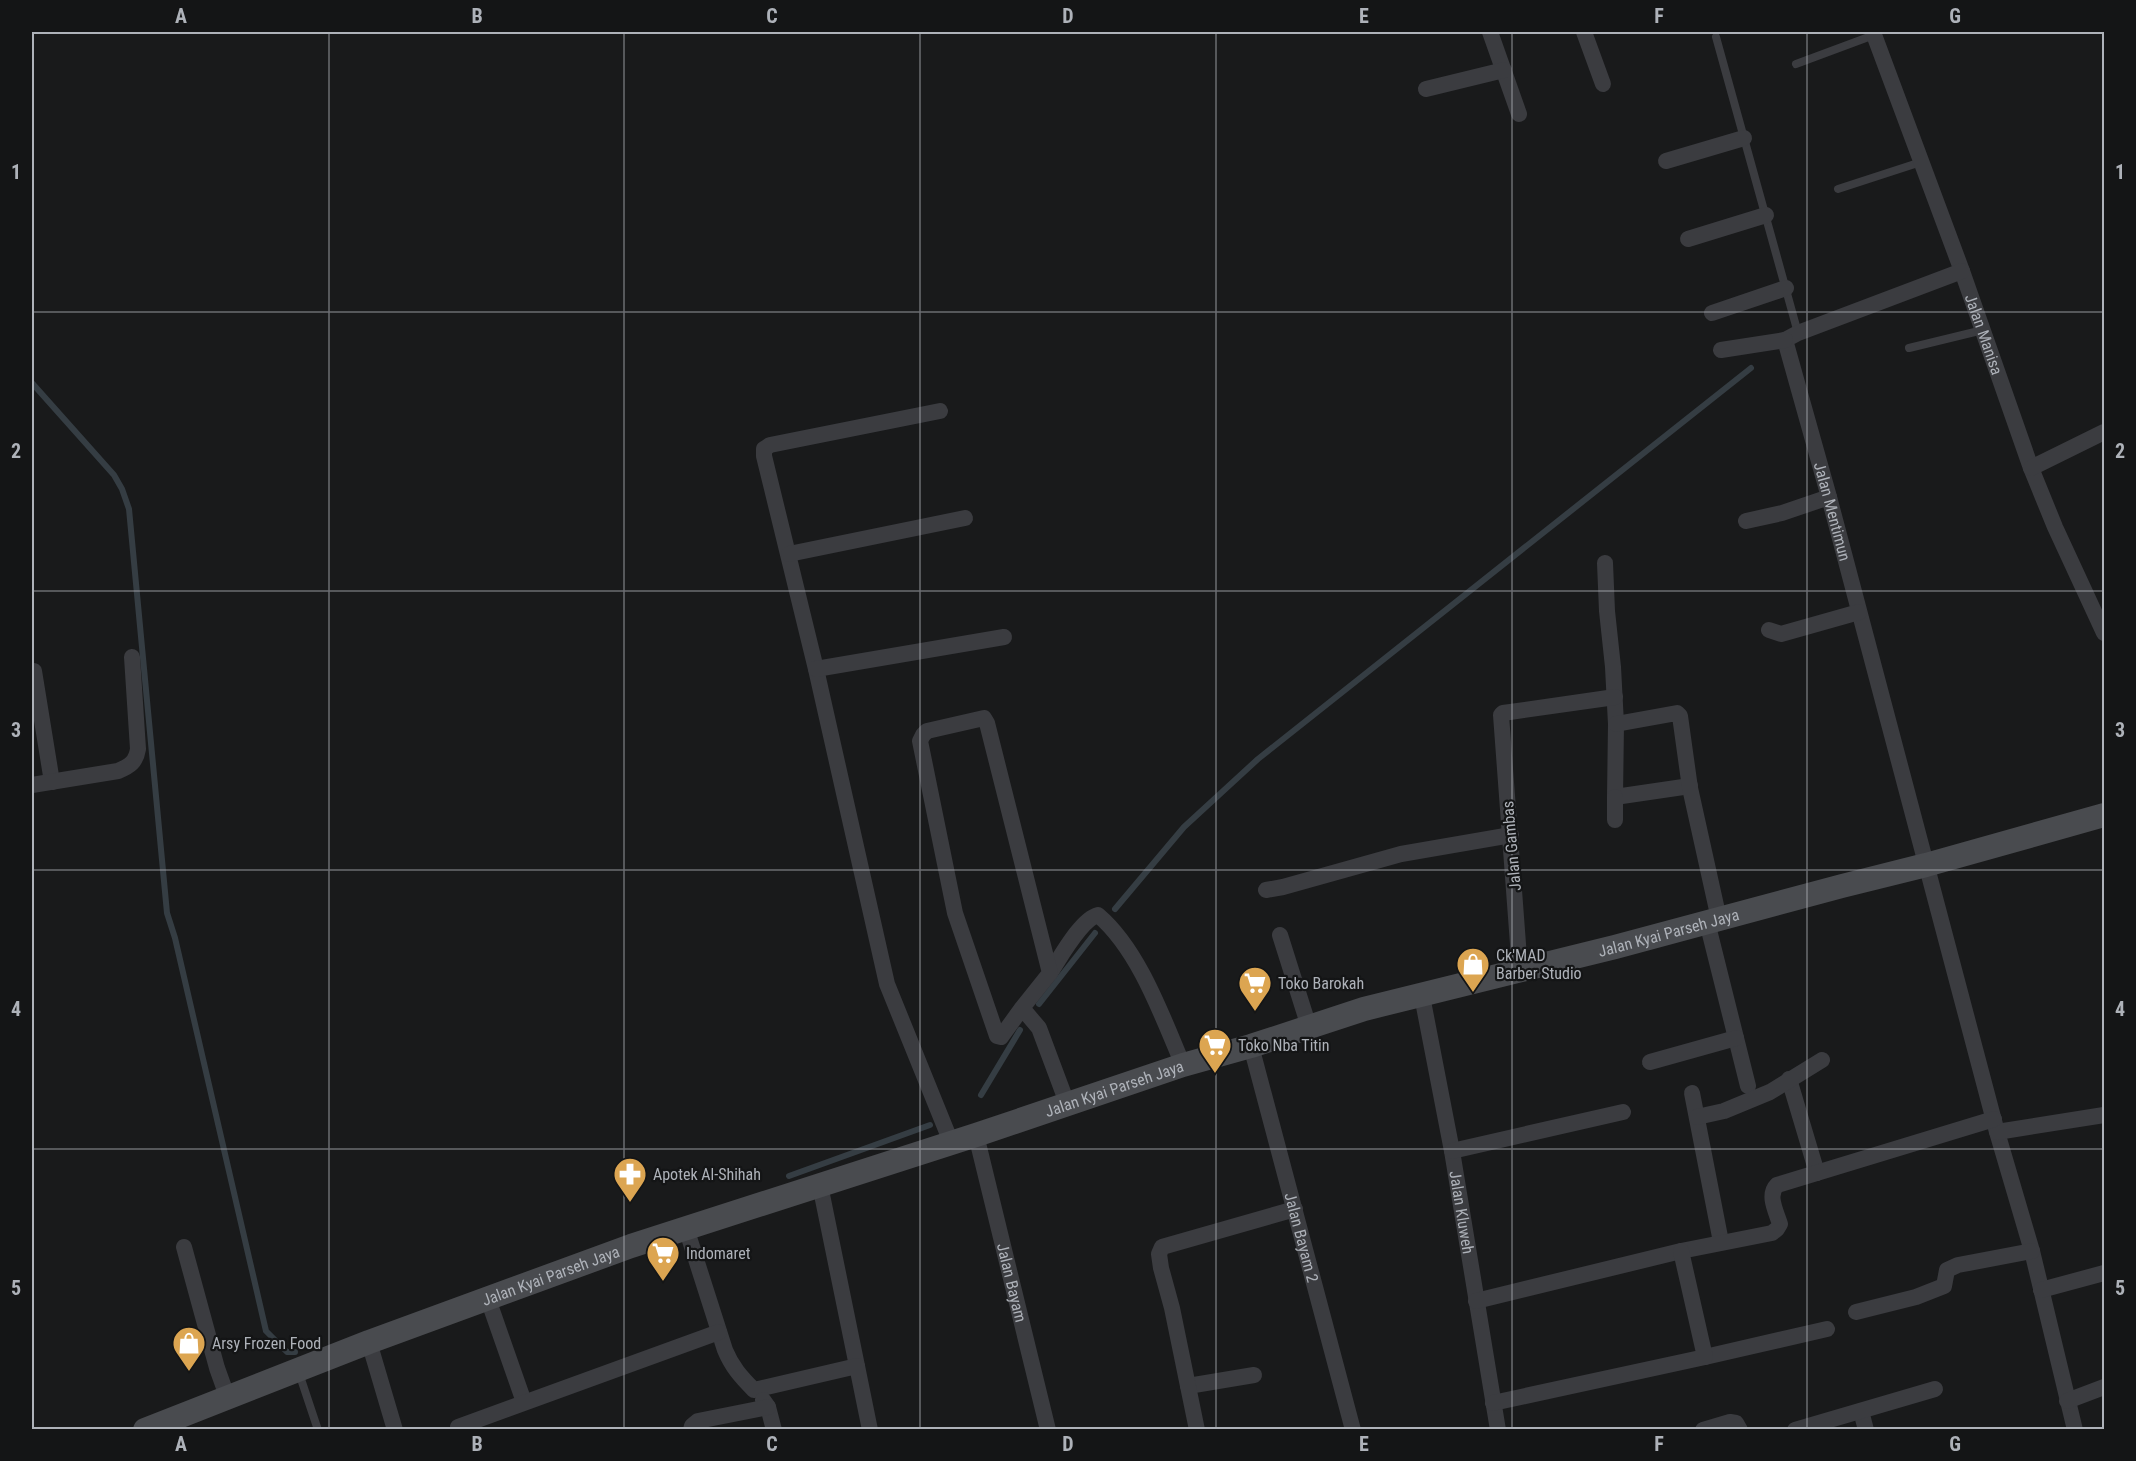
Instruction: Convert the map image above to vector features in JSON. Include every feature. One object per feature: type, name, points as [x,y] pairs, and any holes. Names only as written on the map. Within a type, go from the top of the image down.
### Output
[{"type":"main road","name":"Jalan Kyai Parseh Jaya","points":[[145,1430],[297,1369],[631,1246],[976,1135],[1183,1065],[1251,1046],[1364,1009],[1520,971],[1926,865],[2104,815]]},
{"type":"street","points":[[1490,32],[1519,114]]},
{"type":"street","points":[[1584,32],[1604,84]]},
{"type":"street","name":"Jalan Manisa","points":[[1873,33],[1962,271],[2031,468],[2055,527],[2104,633]]},
{"type":"street","points":[[1426,89],[1504,70]]},
{"type":"street","points":[[1666,161],[1744,138]]},
{"type":"street","points":[[1688,238],[1766,215]]},
{"type":"street","points":[[1721,350],[1791,337],[1962,271]]},
{"type":"street","points":[[1712,313],[1786,288]]},
{"type":"street","name":"Jalan Mentimun","points":[[1791,337],[1829,497],[1996,1126],[2032,1251],[2075,1430]]},
{"type":"street","points":[[940,411],[770,445],[764,449],[764,456],[816,669],[886,984],[951,1142]]},
{"type":"street","points":[[2031,468],[2104,432]]},
{"type":"street","points":[[1746,521],[1782,513],[1829,497]]},
{"type":"street","points":[[789,554],[964,518]]},
{"type":"street","points":[[1605,564],[1616,724],[1615,820]]},
{"type":"street","points":[[1768,630],[1781,634],[1859,612]]},
{"type":"street","points":[[816,669],[1004,637]]},
{"type":"street","points":[[32,785],[118,771],[129,766],[136,759],[138,749],[132,657]]},
{"type":"street","points":[[34,671],[52,782]]},
{"type":"street","name":"Jalan Gambas","points":[[1520,971],[1511,835],[1500,720],[1503,713],[1614,697]]},
{"type":"street","points":[[1616,724],[1679,714],[1713,920],[1736,1038],[1748,1086]]},
{"type":"street","points":[[1050,973],[987,723],[984,718],[927,731],[920,741],[955,913],[997,1036],[1001,1037],[1050,973],[1091,916],[1098,915],[1112,927],[1140,970],[1183,1065]]},
{"type":"street","points":[[1615,797],[1690,786]]},
{"type":"street","points":[[1266,890],[1283,888],[1401,855],[1511,835]]},
{"type":"street","points":[[1280,935],[1309,1027]]},
{"type":"street","name":"Jalan Kluweh","points":[[1422,996],[1452,1151],[1498,1430]]},
{"type":"street","points":[[1022,1008],[1039,1028],[1067,1103]]},
{"type":"street","points":[[1650,1062],[1736,1038]]},
{"type":"street","name":"Jalan Bayam 2","points":[[1251,1046],[1353,1430]]},
{"type":"street","points":[[1697,1117],[1744,1104],[1770,1092],[1822,1060]]},
{"type":"street","points":[[1789,1079],[1817,1173]]},
{"type":"street","points":[[1692,1093],[1721,1242]]},
{"type":"street","points":[[1452,1151],[1623,1112]]},
{"type":"street","points":[[1476,1301],[1681,1251],[1772,1233],[1780,1224],[1772,1197],[1773,1190],[1777,1185],[1817,1173],[1996,1126],[2104,1115]]},
{"type":"street","name":"Jalan Bayam","points":[[976,1135],[1048,1430]]},
{"type":"street","points":[[820,1185],[870,1430]]},
{"type":"street","points":[[1197,1430],[1161,1268],[1159,1254],[1162,1246],[1295,1209]]},
{"type":"street","points":[[686,1228],[731,1365],[768,1407],[774,1430]]},
{"type":"street","points":[[184,1247],[217,1368],[227,1396]]},
{"type":"street","points":[[1681,1251],[1705,1357]]},
{"type":"street","points":[[1856,1312],[1916,1297],[1944,1286],[1944,1275],[1947,1270],[1958,1265],[2032,1251]]},
{"type":"street","points":[[2041,1290],[2104,1273]]},
{"type":"street","points":[[488,1299],[524,1402]]},
{"type":"street","points":[[1493,1403],[1827,1329]]},
{"type":"street","points":[[458,1427],[719,1332]]},
{"type":"street","points":[[369,1342],[395,1430]]},
{"type":"street","points":[[754,1390],[857,1366]]},
{"type":"street","points":[[1188,1386],[1254,1375]]},
{"type":"street","points":[[2067,1401],[2104,1387]]},
{"type":"street","points":[[1795,1430],[1935,1389]]},
{"type":"street","points":[[691,1430],[698,1421],[768,1407]]},
{"type":"street","points":[[1861,1411],[1866,1430]]},
{"type":"street","points":[[1703,1430],[1730,1422],[1736,1423],[1740,1430]]},
{"type":"lane","points":[[1796,64],[1873,33]]},
{"type":"lane","points":[[1716,37],[1786,288],[1791,337]]},
{"type":"lane","points":[[1838,189],[1921,162]]},
{"type":"lane","points":[[1909,348],[1983,330]]},
{"type":"lane","points":[[297,1369],[318,1430]]},
{"type":"waterway","points":[[1115,909],[1184,827],[1258,759],[1751,368]]},
{"type":"waterway","points":[[32,383],[114,475],[129,509],[167,913],[175,938],[266,1331],[287,1352],[295,1352]]},
{"type":"waterway","points":[[1039,1004],[1095,933]]},
{"type":"waterway","points":[[981,1095],[1020,1030]]},
{"type":"waterway","points":[[789,1176],[930,1125]]},
{"type":"place","name":"Ck'MAD Barber Studio","points":[[1473,993]]},
{"type":"place","name":"Toko Barokah","points":[[1255,1012]]},
{"type":"place","name":"Toko Nba Titin","points":[[1215,1074]]},
{"type":"place","name":"Apotek Al-Shihah","points":[[630,1203]]},
{"type":"place","name":"Indomaret","points":[[663,1282]]},
{"type":"place","name":"Arsy Frozen Food","points":[[189,1372]]}]
